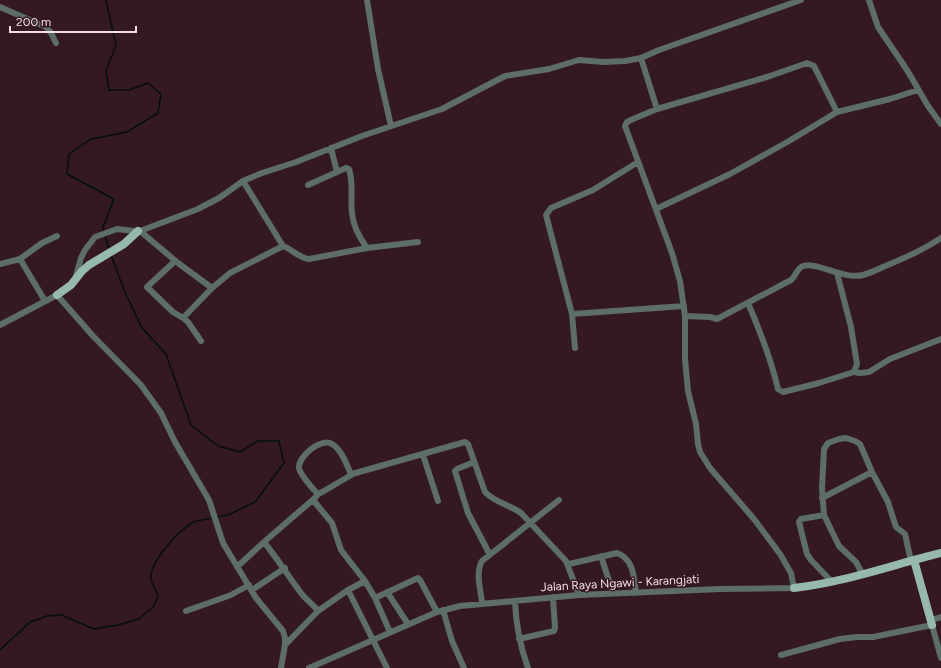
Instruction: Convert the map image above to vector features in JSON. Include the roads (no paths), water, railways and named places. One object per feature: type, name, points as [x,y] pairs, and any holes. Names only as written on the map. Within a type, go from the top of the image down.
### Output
[{"type":"main road","points":[[57,295],[71,285],[76,277],[94,261],[124,244],[139,231]]},
{"type":"main road","name":"Jalan Raya Ngawi - Karangjati","points":[[794,588],[863,575],[941,553]]},
{"type":"main road","points":[[912,560],[931,622]]},
{"type":"street","points":[[367,0],[378,69],[391,126]]},
{"type":"street","points":[[76,277],[81,258],[95,237],[121,228],[139,231],[153,227],[198,209],[219,198],[243,181],[391,126],[442,109],[505,76],[549,69],[579,60],[603,62],[625,61],[641,58],[659,50],[801,0]]},
{"type":"street","points":[[870,0],[878,27],[941,124]]},
{"type":"street","points":[[0,7],[46,27],[56,43]]},
{"type":"street","points":[[641,58],[657,109]]},
{"type":"street","points":[[794,588],[791,573],[780,554],[754,519],[710,468],[700,452],[696,424],[688,391],[685,359],[685,316],[680,281],[672,253],[626,130],[626,124],[633,119],[657,109],[810,63],[816,69],[837,112]]},
{"type":"street","points":[[656,209],[730,174],[837,112],[890,99],[918,90]]},
{"type":"street","points":[[331,148],[337,172]]},
{"type":"street","points":[[575,348],[572,314],[546,215],[547,212],[551,208],[593,190],[638,162]]},
{"type":"street","points":[[308,185],[346,168],[350,170],[353,189],[353,219],[358,236],[367,248]]},
{"type":"street","points":[[243,181],[283,246],[289,248],[299,256],[309,258],[367,248],[418,242]]},
{"type":"street","points":[[139,231],[175,261],[212,288]]},
{"type":"street","points":[[0,264],[20,259],[42,243],[57,236]]},
{"type":"street","points":[[685,316],[710,317],[717,319],[792,280],[803,266],[815,266],[846,276],[863,275],[919,252],[941,238]]},
{"type":"street","points":[[182,318],[212,288],[230,273],[283,246]]},
{"type":"street","points":[[20,259],[45,301]]},
{"type":"street","points":[[175,261],[147,287],[173,312],[188,322],[201,341]]},
{"type":"street","points":[[838,273],[851,327],[857,364],[854,372]]},
{"type":"street","points":[[1,323],[57,295],[93,336],[141,385],[161,413],[175,442],[209,500],[223,543],[250,588],[281,627],[285,638],[281,668]]},
{"type":"street","points":[[748,303],[763,338],[778,389],[783,392],[854,372],[869,372],[890,359],[941,339]]},
{"type":"street","points":[[572,314],[684,306]]},
{"type":"street","points":[[863,575],[856,562],[839,546],[824,515],[822,488],[824,449],[828,443],[839,439],[846,438],[860,444],[872,472],[888,502],[896,527],[905,534],[912,560]]},
{"type":"street","points":[[353,474],[350,472],[337,448],[332,443],[324,442],[312,448],[306,453],[300,462],[299,467],[315,498],[332,523],[341,550],[365,581],[375,598],[390,632]]},
{"type":"street","points":[[237,567],[315,498],[353,474],[465,442],[468,444],[485,492],[489,496],[516,509],[569,564],[579,595]]},
{"type":"street","points":[[422,455],[438,500]]},
{"type":"street","points":[[474,462],[455,471],[468,513],[490,555]]},
{"type":"street","points":[[822,498],[872,472]]},
{"type":"street","points":[[482,603],[478,572],[482,561],[559,500]]},
{"type":"street","points":[[824,515],[801,519],[799,522],[811,560],[832,582]]},
{"type":"street","points":[[264,542],[301,593],[318,611]]},
{"type":"street","points":[[569,564],[617,553],[622,555],[627,559],[631,566],[636,593]]},
{"type":"street","points":[[601,556],[613,593]]},
{"type":"street","points":[[186,611],[250,588],[284,568]]},
{"type":"street","points":[[375,598],[418,578],[440,611],[464,668]]},
{"type":"street","points":[[285,645],[318,611],[348,590],[365,581]]},
{"type":"street","name":"Jalan Raya Ngawi - Karangjati","points":[[309,668],[408,624],[440,611],[460,606],[613,593],[794,588]]},
{"type":"street","points":[[348,590],[387,668]]},
{"type":"street","points":[[387,592],[408,624]]},
{"type":"street","points":[[520,639],[554,631],[553,597]]},
{"type":"street","points":[[515,602],[520,639],[528,668]]},
{"type":"street","points":[[781,654],[840,639],[857,637],[873,638],[931,622],[941,617]]},
{"type":"street","points":[[931,622],[941,658]]},
{"type":"waterway","points":[[104,232],[103,227],[114,199],[67,174],[69,154],[91,139],[127,132],[158,113],[161,94],[148,83],[129,90],[109,90],[106,70],[116,46],[106,0]]},
{"type":"waterway","points":[[105,236],[109,249]]},
{"type":"waterway","points":[[111,255],[124,290],[142,328],[166,354],[191,425],[218,446],[240,452],[258,441],[279,441],[284,463],[255,502],[228,515],[216,517]]},
{"type":"waterway","points":[[0,650],[30,622],[47,616],[62,615],[94,629],[118,625],[139,619],[154,606],[158,595],[151,578],[155,563],[160,555],[174,538],[188,526],[194,522],[213,518]]}]
